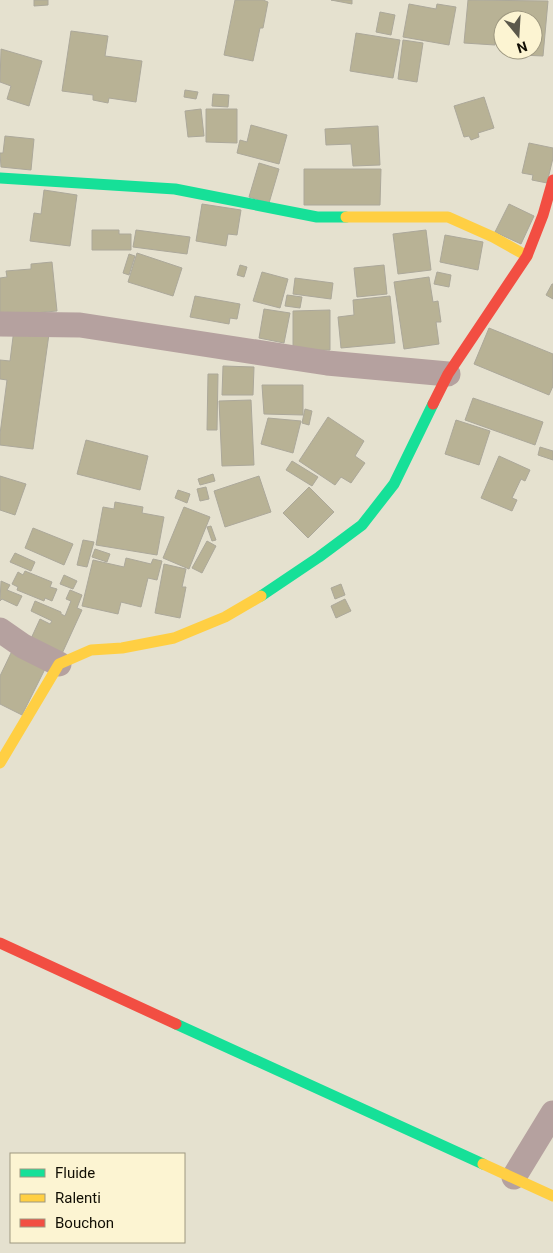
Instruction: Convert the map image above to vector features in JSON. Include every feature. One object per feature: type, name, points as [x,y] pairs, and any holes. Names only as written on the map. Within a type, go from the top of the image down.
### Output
[{"type":"street","points":[[0,178],[175,189],[317,217],[448,217],[493,237],[527,256]]},
{"type":"street","points":[[0,763],[59,664],[91,650],[122,648],[174,638],[225,617],[272,589],[362,525],[394,484],[448,374],[527,256],[553,180]]},
{"type":"street","points":[[0,324],[80,325],[328,363],[448,374]]},
{"type":"street","points":[[0,630],[23,646],[59,664]]},
{"type":"street","points":[[0,943],[553,1196]]},
{"type":"street","points":[[514,1177],[553,1112]]},
{"type":"building","points":[[34,0],[48,0],[48,5],[34,6]]},
{"type":"building","points":[[235,0],[263,0],[268,2],[263,28],[260,28],[253,61],[224,55]]},
{"type":"building","points":[[331,0],[352,0],[352,4]]},
{"type":"building","points":[[468,0],[548,1],[543,56],[543,10],[493,10],[493,45],[464,43]]},
{"type":"building","points":[[409,4],[436,9],[437,4],[456,7],[449,45],[403,37]]},
{"type":"building","points":[[380,12],[395,15],[391,35],[376,32]]},
{"type":"building","points":[[71,31],[108,36],[105,56],[142,61],[136,102],[109,98],[108,103],[93,100],[93,95],[62,91]]},
{"type":"building","points":[[356,33],[400,40],[393,78],[350,71]]},
{"type":"building","points":[[403,40],[423,43],[417,82],[398,79]]},
{"type":"building","points":[[1,49],[42,61],[29,106],[7,99],[11,86],[0,82]]},
{"type":"building","points":[[185,90],[198,92],[196,99],[184,97]]},
{"type":"building","points":[[213,94],[229,95],[228,107],[212,106]]},
{"type":"building","points":[[484,97],[494,128],[478,133],[479,137],[471,140],[469,136],[464,137],[454,106]]},
{"type":"building","points":[[201,109],[204,136],[188,137],[185,111]]},
{"type":"building","points":[[206,109],[237,109],[237,143],[206,142]]},
{"type":"building","points":[[251,125],[287,135],[279,164],[237,153],[240,140],[247,142]]},
{"type":"building","points":[[378,126],[380,165],[353,166],[351,144],[326,145],[325,129]]},
{"type":"building","points":[[5,136],[34,139],[31,170],[1,167],[0,153],[3,153]]},
{"type":"building","points":[[529,143],[553,148],[553,158],[547,183],[532,180],[533,175],[522,173]]},
{"type":"building","points":[[259,163],[279,169],[269,203],[249,197]]},
{"type":"building","points":[[304,169],[381,169],[380,205],[304,205]]},
{"type":"building","points":[[44,190],[77,195],[70,246],[30,241],[34,213],[41,214]]},
{"type":"building","points":[[202,204],[241,210],[237,235],[228,234],[226,246],[196,241]]},
{"type":"building","points":[[509,204],[534,216],[521,244],[495,232]]},
{"type":"building","points":[[92,230],[119,230],[119,234],[131,234],[131,250],[92,250]]},
{"type":"building","points":[[136,230],[190,237],[187,254],[133,247]]},
{"type":"building","points":[[426,230],[431,270],[398,274],[393,234]]},
{"type":"building","points":[[445,235],[483,242],[478,270],[440,262]]},
{"type":"building","points":[[137,253],[182,268],[173,296],[128,282]]},
{"type":"building","points":[[129,254],[135,256],[129,275],[123,273]]},
{"type":"building","points":[[52,262],[57,311],[0,316],[0,278],[7,277],[6,271],[31,269],[31,264]]},
{"type":"building","points":[[240,265],[247,267],[244,277],[237,275]]},
{"type":"building","points":[[384,265],[387,294],[357,297],[354,268]]},
{"type":"building","points":[[262,272],[288,279],[280,308],[253,301]]},
{"type":"building","points":[[437,272],[451,275],[449,287],[434,284]]},
{"type":"building","points":[[429,277],[433,302],[438,301],[441,322],[436,322],[439,344],[404,349],[394,282]]},
{"type":"building","points":[[295,278],[333,283],[331,299],[293,294]]},
{"type":"building","points":[[553,284],[553,299],[546,295]]},
{"type":"building","points":[[287,295],[302,297],[300,308],[285,306]]},
{"type":"building","points":[[195,296],[240,304],[237,319],[230,318],[229,324],[190,317]]},
{"type":"building","points":[[390,296],[395,343],[341,348],[338,317],[354,315],[353,300]]},
{"type":"building","points":[[264,309],[290,313],[284,343],[259,338]]},
{"type":"building","points":[[330,310],[330,350],[293,351],[293,311]]},
{"type":"building","points":[[489,328],[553,354],[553,386],[549,395],[474,364]]},
{"type":"building","points":[[14,329],[49,334],[33,449],[0,445],[7,380],[0,379],[0,360],[10,361]]},
{"type":"building","points":[[223,366],[254,367],[253,395],[222,395]]},
{"type":"building","points":[[208,374],[218,374],[217,430],[207,430]]},
{"type":"building","points":[[262,385],[303,385],[303,415],[264,414]]},
{"type":"building","points":[[473,398],[543,422],[535,445],[465,420]]},
{"type":"building","points":[[251,400],[254,465],[222,466],[219,401]]},
{"type":"building","points":[[305,409],[312,411],[309,425],[302,423]]},
{"type":"building","points":[[328,417],[364,441],[355,456],[365,463],[351,483],[341,477],[335,485],[299,461]]},
{"type":"building","points":[[268,418],[301,421],[293,453],[261,444]]},
{"type":"building","points":[[456,420],[490,431],[479,465],[445,454]]},
{"type":"building","points":[[86,440],[148,456],[140,490],[77,474]]},
{"type":"building","points":[[540,447],[553,451],[553,460],[538,455]]},
{"type":"building","points":[[499,456],[530,470],[525,481],[521,479],[512,498],[517,500],[512,511],[481,498]]},
{"type":"building","points":[[292,461],[318,477],[312,486],[286,470]]},
{"type":"building","points":[[213,474],[215,481],[200,485],[198,479]]},
{"type":"building","points":[[0,476],[26,484],[15,515],[0,510]]},
{"type":"building","points":[[259,476],[271,512],[225,527],[214,491]]},
{"type":"building","points":[[206,487],[209,499],[200,501],[197,489]]},
{"type":"building","points":[[309,487],[334,512],[308,538],[283,513]]},
{"type":"building","points":[[178,490],[190,494],[187,503],[175,498]]},
{"type":"building","points":[[115,502],[143,507],[142,513],[164,517],[157,555],[96,545],[103,507],[114,509]]},
{"type":"building","points":[[184,507],[210,517],[189,569],[163,558]]},
{"type":"building","points":[[211,526],[216,540],[212,541],[207,527]]},
{"type":"building","points":[[33,528],[73,544],[64,565],[25,548]]},
{"type":"building","points":[[83,540],[94,542],[87,567],[77,565]]},
{"type":"building","points":[[207,541],[216,546],[202,573],[192,568]]},
{"type":"building","points":[[95,549],[110,554],[107,562],[92,557]]},
{"type":"building","points":[[15,553],[35,562],[31,571],[10,562]]},
{"type":"building","points":[[126,558],[151,564],[153,559],[162,561],[157,580],[148,578],[141,607],[121,602],[118,614],[82,606],[93,560],[124,567]]},
{"type":"building","points":[[164,564],[186,569],[182,587],[186,587],[180,618],[155,613]]},
{"type":"building","points":[[25,571],[52,582],[50,587],[57,589],[52,601],[45,598],[44,601],[17,590],[18,587],[12,584],[18,572],[23,575]]},
{"type":"building","points":[[64,575],[77,581],[73,589],[60,584]]},
{"type":"building","points":[[1,581],[10,585],[7,590],[22,596],[17,606],[2,599],[0,601]]},
{"type":"building","points":[[341,584],[345,595],[335,599],[331,588]]},
{"type":"building","points":[[70,590],[82,595],[77,608],[82,610],[60,658],[29,643],[40,619],[50,624],[52,621],[31,611],[35,601],[61,612],[65,616],[71,601],[66,599]]},
{"type":"building","points":[[345,599],[351,611],[336,618],[331,606]]},
{"type":"building","points":[[12,651],[46,667],[22,715],[0,704],[0,676]]},
{"type":"traffic: fast","points":[[0,178],[175,189],[317,217],[346,217]]},
{"type":"traffic: fast","points":[[261,596],[362,525],[394,484],[433,404]]},
{"type":"traffic: fast","points":[[176,1024],[483,1164]]},
{"type":"traffic: slow","points":[[346,217],[448,217],[493,237],[527,256]]},
{"type":"traffic: slow","points":[[0,763],[59,664],[91,650],[122,648],[174,638],[225,617],[261,596]]},
{"type":"traffic: slow","points":[[483,1164],[553,1196]]},
{"type":"traffic: jam","points":[[433,404],[448,374],[527,256],[543,215],[553,180]]},
{"type":"traffic: jam","points":[[0,943],[176,1024]]}]
